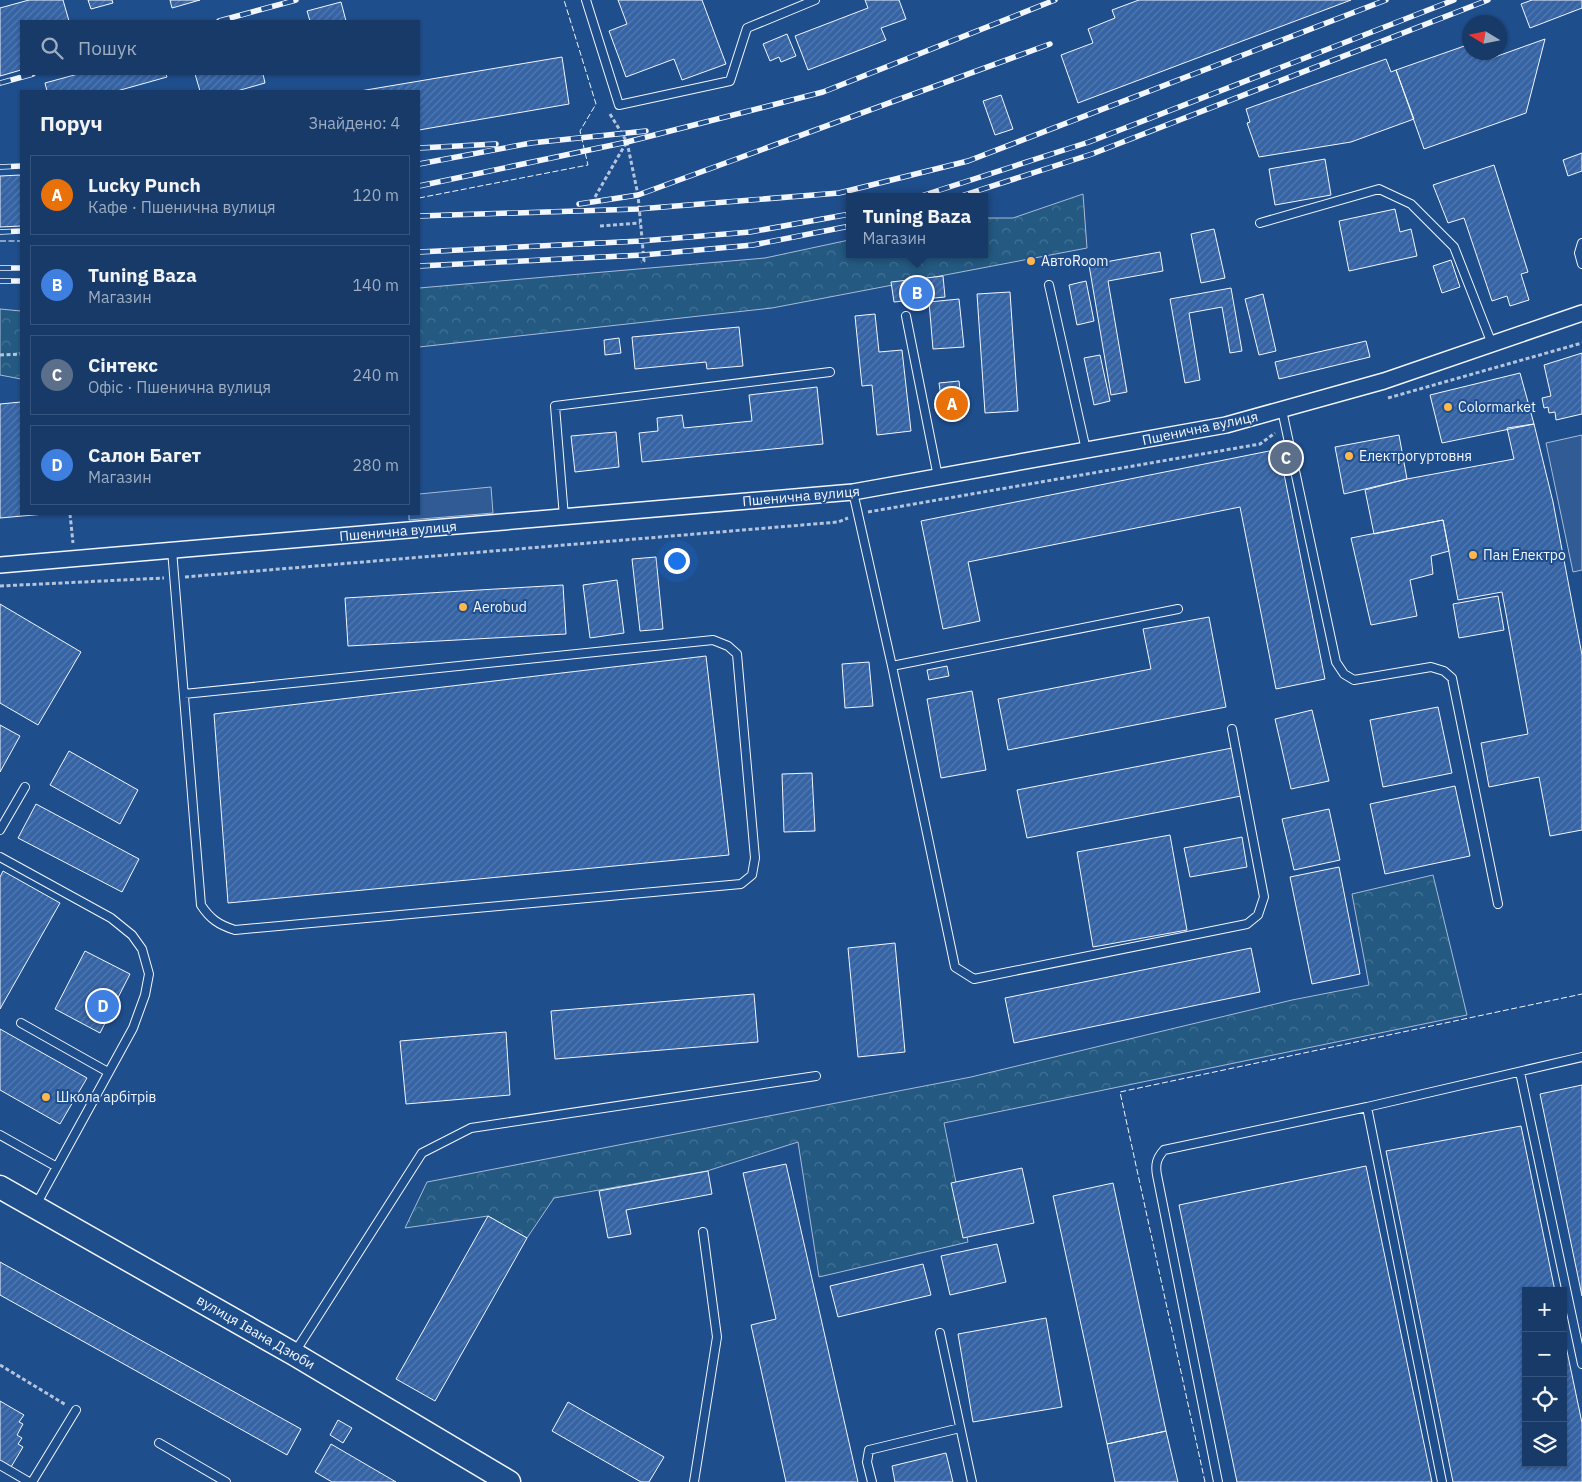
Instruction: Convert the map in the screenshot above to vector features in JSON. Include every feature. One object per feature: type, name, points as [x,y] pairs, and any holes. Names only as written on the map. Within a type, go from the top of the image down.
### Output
[{"type":"main road","name":"вулиця Івана Дзюби","points":[[0,1187],[294,1354],[509,1482]]},
{"type":"street","name":"Пшенична вулиця","points":[[0,565],[853,492],[1226,425],[1384,381],[1582,313]]},
{"type":"lane","points":[[586,0],[619,106],[730,81],[748,28],[815,0]]},
{"type":"lane","points":[[1260,223],[1379,189],[1411,204],[1454,247],[1492,344]]},
{"type":"lane","points":[[1582,242],[1578,253],[1582,264]]},
{"type":"lane","points":[[1049,285],[1086,450]]},
{"type":"lane","points":[[906,316],[938,477]]},
{"type":"lane","points":[[564,517],[555,406],[830,372]]},
{"type":"lane","points":[[1282,410],[1336,662],[1344,674],[1354,680],[1431,667],[1444,671],[1452,678],[1498,904]]},
{"type":"lane","points":[[853,492],[892,666],[955,967],[974,979],[1247,924],[1258,916],[1264,896],[1232,729]]},
{"type":"lane","points":[[172,550],[201,905],[208,915],[220,926],[235,930],[740,884],[752,875],[755,858],[737,654],[728,646],[713,640],[184,694]]},
{"type":"lane","points":[[892,666],[1178,609]]},
{"type":"lane","points":[[0,830],[25,787]]},
{"type":"lane","points":[[0,857],[111,918],[132,935],[142,949],[149,974],[145,995],[134,1028],[108,1072],[36,1207]]},
{"type":"lane","points":[[20,1024],[108,1072]]},
{"type":"lane","points":[[1218,1482],[1157,1176],[1156,1165],[1158,1156],[1164,1150],[1367,1107],[1582,1057]]},
{"type":"lane","points":[[1520,1072],[1582,1364]]},
{"type":"lane","points":[[294,1354],[422,1153],[444,1140],[471,1128],[816,1076]]},
{"type":"lane","points":[[1367,1107],[1442,1482]]},
{"type":"lane","points":[[0,1135],[57,1167]]},
{"type":"lane","points":[[694,1482],[717,1337],[703,1232]]},
{"type":"lane","points":[[940,1333],[972,1482]]},
{"type":"lane","points":[[0,1465],[31,1482],[76,1410]]},
{"type":"lane","points":[[872,1482],[868,1462],[869,1450],[960,1428]]},
{"type":"lane","points":[[159,1443],[226,1482]]},
{"type":"path","points":[[607,109],[627,142],[638,195],[644,261],[641,262]]},
{"type":"path","points":[[595,197],[627,142]]},
{"type":"path","points":[[600,226],[640,223]]},
{"type":"path","points":[[0,355],[20,354]]},
{"type":"path","points":[[70,515],[74,559]]},
{"type":"path","points":[[0,1366],[76,1410]]},
{"type":"green space","points":[[1083,194],[1087,248],[772,308],[420,347],[420,288],[765,258],[846,241],[846,258],[988,258],[988,218],[1013,218]]},
{"type":"green space","points":[[0,309],[20,311],[20,379],[0,375]]},
{"type":"green space","points":[[1433,875],[1467,1015],[944,1123],[968,1242],[819,1277],[798,1142],[707,1171],[554,1198],[527,1238],[488,1216],[405,1228],[427,1182],[971,1077],[1292,1000],[1369,985],[1352,894]]},
{"type":"shaded area","points":[[1582,435],[1582,570],[1573,572],[1546,443]]},
{"type":"shaded area","points":[[491,487],[493,513],[409,520],[409,515],[420,515],[420,494]]},
{"type":"building","points":[[29,0],[63,0],[69,20],[20,20],[20,70],[0,76],[0,8]]},
{"type":"building","points":[[88,0],[112,0],[113,3],[91,9]]},
{"type":"building","points":[[170,0],[200,0],[172,8]]},
{"type":"building","points":[[618,0],[702,0],[726,64],[682,80],[674,59],[626,77],[609,31],[627,24]]},
{"type":"building","points":[[865,0],[899,0],[906,19],[881,28],[886,40],[808,70],[795,36],[868,8]]},
{"type":"building","points":[[1139,0],[1351,0],[1078,103],[1061,55],[1093,43],[1088,29],[1115,18],[1112,10]]},
{"type":"building","points":[[1532,0],[1582,0],[1582,8],[1530,28],[1521,4]]},
{"type":"building","points":[[341,2],[346,20],[310,20],[307,11]]},
{"type":"building","points":[[787,34],[796,56],[781,62],[779,57],[770,61],[763,44]]},
{"type":"building","points":[[1545,39],[1526,113],[1424,149],[1396,70],[1462,47],[1462,60],[1507,60],[1507,53]]},
{"type":"building","points":[[562,57],[569,104],[420,130],[420,90],[366,90]]},
{"type":"building","points":[[1386,59],[1391,72],[1396,70],[1414,119],[1351,142],[1259,157],[1247,123],[1250,122],[1246,109]]},
{"type":"building","points":[[74,75],[166,75],[167,77],[121,90],[47,90],[45,83]]},
{"type":"building","points":[[195,75],[263,75],[265,83],[240,90],[200,90]]},
{"type":"building","points":[[1001,95],[1013,129],[995,135],[983,101]]},
{"type":"building","points":[[1582,153],[1582,171],[1568,176],[1563,160]]},
{"type":"building","points":[[1325,159],[1331,195],[1275,205],[1269,169]]},
{"type":"building","points":[[1494,165],[1528,272],[1521,274],[1529,300],[1510,306],[1507,296],[1492,301],[1464,218],[1448,223],[1433,185]]},
{"type":"building","points":[[20,175],[20,226],[0,227],[0,176]]},
{"type":"building","points":[[1395,209],[1400,232],[1411,229],[1417,256],[1349,271],[1339,221]]},
{"type":"building","points":[[1214,229],[1225,278],[1201,283],[1191,234]]},
{"type":"building","points":[[1160,252],[1163,271],[1108,281],[1127,392],[1111,395],[1089,265]]},
{"type":"building","points":[[1451,260],[1460,287],[1442,293],[1433,266]]},
{"type":"building","points":[[943,276],[945,297],[894,302],[891,282]]},
{"type":"building","points":[[1086,281],[1094,321],[1077,325],[1069,285]]},
{"type":"building","points":[[1231,288],[1242,351],[1230,353],[1222,307],[1189,313],[1200,380],[1185,383],[1170,299]]},
{"type":"building","points":[[1010,292],[1018,411],[985,413],[977,294]]},
{"type":"building","points":[[1263,294],[1276,351],[1259,355],[1245,299]]},
{"type":"building","points":[[959,299],[964,347],[933,349],[929,302]]},
{"type":"building","points":[[875,314],[879,352],[902,350],[911,431],[877,435],[872,385],[862,386],[855,316]]},
{"type":"building","points":[[739,327],[743,366],[707,369],[706,362],[635,369],[632,337]]},
{"type":"building","points":[[619,338],[621,353],[605,355],[604,340]]},
{"type":"building","points":[[1366,341],[1370,357],[1279,379],[1275,362]]},
{"type":"building","points":[[1582,353],[1582,414],[1556,420],[1555,412],[1549,413],[1548,407],[1544,408],[1542,398],[1551,396],[1544,365]]},
{"type":"building","points":[[1100,355],[1110,401],[1094,405],[1084,358]]},
{"type":"building","points":[[1520,373],[1534,424],[1442,443],[1430,395]]},
{"type":"building","points":[[959,381],[963,416],[944,418],[939,383]]},
{"type":"building","points":[[817,387],[823,444],[642,462],[639,433],[658,431],[657,418],[682,415],[684,428],[752,421],[749,395]]},
{"type":"building","points":[[20,402],[20,515],[34,515],[0,518],[0,404]]},
{"type":"building","points":[[1534,424],[1553,502],[1582,655],[1582,830],[1550,836],[1539,777],[1489,787],[1481,743],[1528,734],[1502,592],[1458,600],[1443,520],[1374,534],[1365,490],[1407,479],[1514,459],[1507,428]]},
{"type":"building","points":[[616,432],[619,467],[575,472],[571,436]]},
{"type":"building","points":[[1399,435],[1407,479],[1344,494],[1335,447]]},
{"type":"building","points":[[1279,449],[1325,679],[1276,689],[1240,507],[968,562],[980,621],[943,629],[921,521]]},
{"type":"building","points":[[1443,520],[1449,551],[1431,556],[1433,574],[1410,580],[1417,616],[1371,625],[1351,538]]},
{"type":"building","points":[[656,557],[663,629],[640,631],[632,559]]},
{"type":"building","points":[[617,580],[624,633],[590,638],[583,585]]},
{"type":"building","points":[[563,585],[566,634],[348,646],[345,598]]},
{"type":"building","points":[[1498,596],[1504,630],[1459,638],[1453,604]]},
{"type":"building","points":[[0,604],[81,652],[38,725],[0,703]]},
{"type":"building","points":[[1209,617],[1226,707],[1008,750],[998,699],[1151,669],[1143,629]]},
{"type":"building","points":[[706,656],[729,855],[228,903],[214,714]]},
{"type":"building","points":[[869,662],[873,706],[845,708],[842,664]]},
{"type":"building","points":[[947,666],[949,676],[929,680],[927,670]]},
{"type":"building","points":[[972,691],[986,770],[941,778],[927,699]]},
{"type":"building","points":[[1438,707],[1452,773],[1383,787],[1370,720]]},
{"type":"building","points":[[1312,710],[1329,781],[1291,789],[1275,719]]},
{"type":"building","points":[[0,725],[20,736],[0,772]]},
{"type":"building","points":[[1232,748],[1241,796],[1027,838],[1017,790]]},
{"type":"building","points":[[69,751],[138,790],[120,824],[50,785]]},
{"type":"building","points":[[812,773],[815,831],[784,832],[782,774]]},
{"type":"building","points":[[1455,786],[1470,856],[1385,874],[1370,804]]},
{"type":"building","points":[[36,804],[139,859],[122,892],[18,838]]},
{"type":"building","points":[[1329,809],[1340,860],[1294,870],[1282,819]]},
{"type":"building","points":[[1170,835],[1187,930],[1093,947],[1077,852]]},
{"type":"building","points":[[1242,837],[1247,867],[1190,877],[1184,848]]},
{"type":"building","points":[[1339,867],[1360,974],[1312,984],[1290,877]]},
{"type":"building","points":[[3,871],[60,903],[0,1009],[0,877]]},
{"type":"building","points":[[895,943],[905,1052],[858,1057],[848,948]]},
{"type":"building","points":[[1251,948],[1260,992],[1014,1043],[1005,998]]},
{"type":"building","points":[[85,951],[130,974],[100,1033],[55,1009]]},
{"type":"building","points":[[754,994],[758,1042],[555,1059],[551,1011]]},
{"type":"building","points":[[0,1029],[87,1078],[60,1124],[0,1090]]},
{"type":"building","points":[[506,1032],[510,1095],[406,1104],[400,1041]]},
{"type":"building","points":[[1582,1085],[1582,1296],[1540,1094]]},
{"type":"building","points":[[1521,1126],[1554,1287],[1522,1287],[1522,1467],[1567,1467],[1567,1351],[1582,1423],[1582,1482],[1453,1482],[1386,1151]]},
{"type":"building","points":[[786,1164],[858,1482],[786,1482],[751,1325],[776,1319],[743,1173]]},
{"type":"building","points":[[1366,1166],[1432,1482],[1237,1482],[1179,1205]]},
{"type":"building","points":[[1022,1168],[1034,1223],[963,1238],[951,1183]]},
{"type":"building","points":[[708,1171],[712,1194],[626,1210],[631,1234],[608,1238],[599,1191]]},
{"type":"building","points":[[1113,1183],[1166,1431],[1107,1444],[1053,1196]]},
{"type":"building","points":[[488,1216],[527,1238],[435,1401],[396,1379]]},
{"type":"building","points":[[997,1244],[1006,1282],[950,1295],[941,1256]]},
{"type":"building","points":[[0,1262],[301,1429],[287,1455],[0,1295]]},
{"type":"building","points":[[923,1264],[931,1295],[838,1317],[830,1286]]},
{"type":"building","points":[[1046,1318],[1062,1407],[973,1422],[958,1334]]},
{"type":"building","points":[[0,1401],[24,1415],[19,1422],[23,1424],[17,1435],[22,1438],[18,1444],[23,1447],[11,1467],[0,1461]]},
{"type":"building","points":[[568,1402],[664,1457],[649,1482],[641,1482],[552,1431]]},
{"type":"building","points":[[338,1420],[352,1428],[343,1443],[330,1435]]},
{"type":"building","points":[[1166,1431],[1178,1482],[1115,1482],[1107,1444]]},
{"type":"building","points":[[331,1444],[396,1482],[332,1482],[315,1472]]},
{"type":"building","points":[[946,1453],[953,1482],[895,1482],[892,1466]]},
{"type":"railway","points":[[223,20],[296,0]]},
{"type":"railway","points":[[420,186],[627,142],[823,92],[1055,0]]},
{"type":"railway","points":[[420,216],[638,209],[839,193],[968,161],[1386,0]]},
{"type":"railway","points":[[930,193],[1089,142],[1454,0]]},
{"type":"railway","points":[[970,193],[1092,154],[1488,0]]},
{"type":"railway","points":[[579,204],[638,195],[1050,44]]},
{"type":"railway","points":[[0,83],[29,75]]},
{"type":"railway","points":[[420,164],[531,143],[646,131]]},
{"type":"railway","points":[[420,148],[496,144]]},
{"type":"railway","points":[[0,167],[20,166]]},
{"type":"railway","points":[[420,252],[641,241],[750,232],[846,215]]},
{"type":"railway","points":[[420,266],[643,255],[753,245],[846,227]]},
{"type":"railway","points":[[0,232],[20,231]]},
{"type":"railway","points":[[0,268],[20,268]]},
{"type":"railway","points":[[0,281],[20,281]]},
{"type":"fence","points":[[420,198],[588,165],[580,131],[596,104],[564,0]]},
{"type":"fence","points":[[0,241],[20,241]]},
{"type":"fence","points":[[1205,1482],[1120,1092],[1582,994]]},
{"type":"place","name":"АвтоRoom","points":[[1031,261]]},
{"type":"place","name":"Tuning Baza","points":[[917,293]]},
{"type":"place","name":"Lucky Punch","points":[[952,404]]},
{"type":"place","name":"Colormarket","points":[[1448,407]]},
{"type":"place","name":"Електрогуртовня","points":[[1349,456]]},
{"type":"place","name":"Сінтекс","points":[[1286,458]]},
{"type":"place","name":"Пан Електро","points":[[1473,555]]},
{"type":"place","name":"Aerobud","points":[[463,607]]},
{"type":"place","name":"Салон Багет","points":[[103,1006]]},
{"type":"place","name":"Школа арбітрів","points":[[46,1097]]}]
